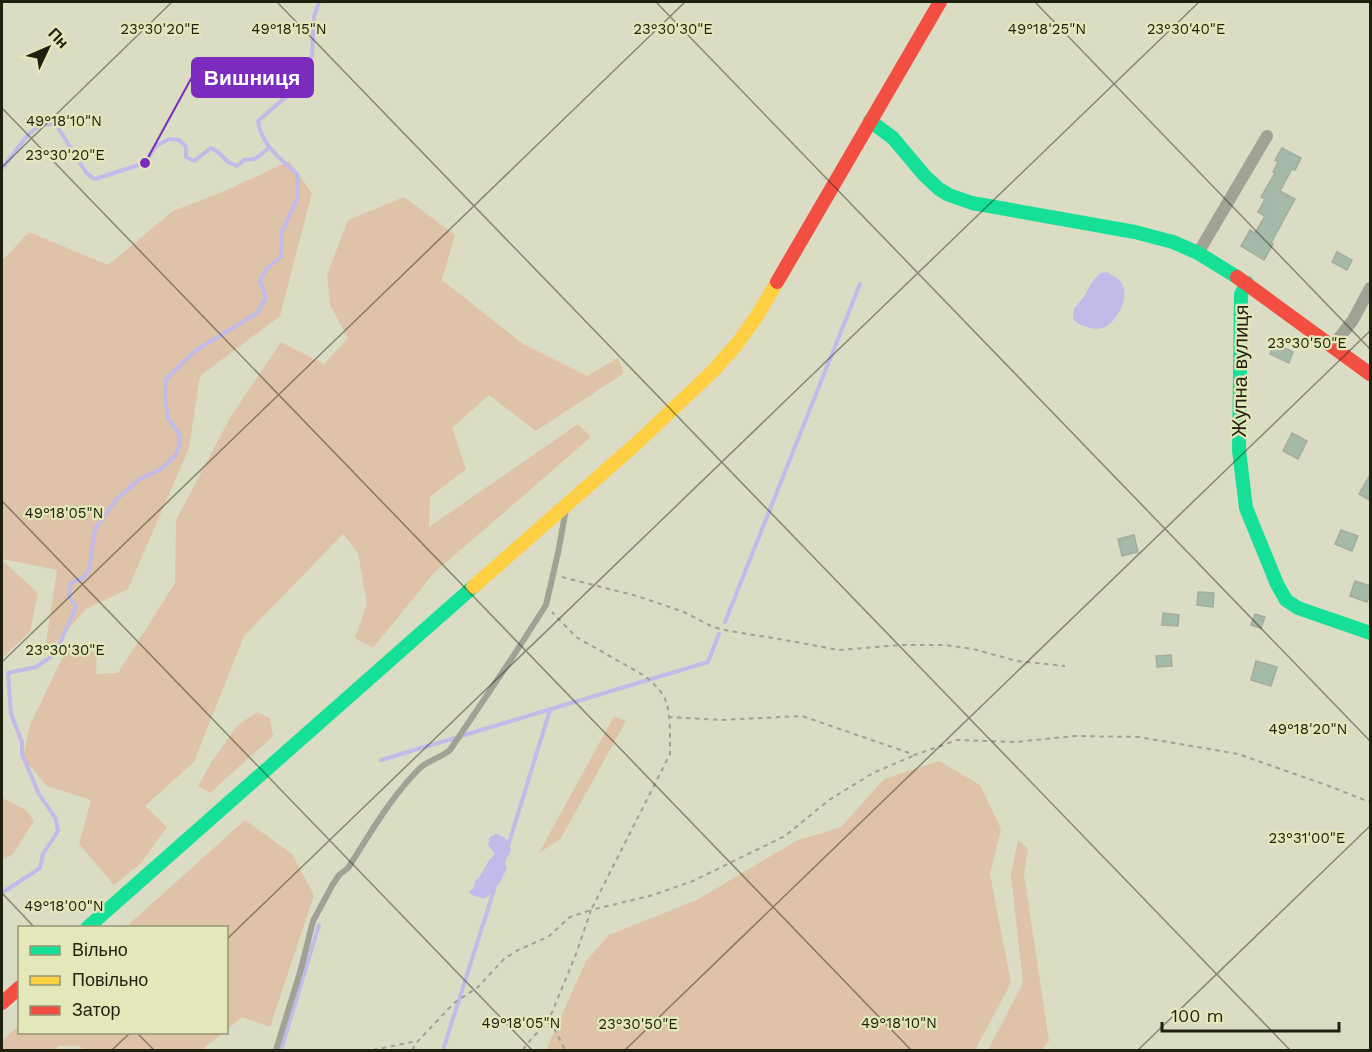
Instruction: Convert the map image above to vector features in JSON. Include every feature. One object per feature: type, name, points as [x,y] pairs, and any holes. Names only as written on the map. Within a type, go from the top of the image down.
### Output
[{"type":"main road","points":[[88,926],[567,505],[682,402],[713,371],[737,344],[757,316],[940,2]]},
{"type":"main road","points":[[870,121],[893,138],[939,189],[972,203],[1135,232],[1173,242],[1198,254],[1244,289],[1371,374]]},
{"type":"main road","name":"Жупна вулиця","points":[[1244,289],[1239,450],[1246,508],[1277,584],[1286,600],[1298,608],[1371,633]]},
{"type":"main road","points":[[2,1003],[18,989]]},
{"type":"street","points":[[1198,254],[1267,136]]},
{"type":"street","points":[[1332,347],[1353,320],[1371,288]]},
{"type":"lane","points":[[276,1050],[314,921],[333,884],[348,868],[391,802],[418,770],[450,750],[546,605],[567,505]]},
{"type":"path","points":[[553,575],[637,596],[684,612],[713,627],[729,631],[839,650],[901,645],[945,645],[973,649],[1017,661],[1065,666]]},
{"type":"path","points":[[524,1050],[548,1022],[591,910],[670,754],[665,698],[654,684],[645,676],[576,637],[546,605]]},
{"type":"path","points":[[668,717],[721,720],[802,716],[915,755]]},
{"type":"path","points":[[412,1050],[454,1003],[478,987],[504,959],[548,937],[570,917],[653,895],[693,881],[785,836],[829,800],[873,773],[957,740],[1015,742],[1075,736],[1139,737],[1238,754],[1371,801]]},
{"type":"path","points":[[548,1022],[554,1028],[565,1050]]},
{"type":"path","points":[[373,1050],[418,1041]]},
{"type":"path","points":[[348,1050],[361,1050]]},
{"type":"shaded area","points":[[289,161],[312,193],[280,316],[200,376],[189,448],[128,589],[86,609],[44,656],[57,570],[2,559],[2,261],[29,232],[108,265],[173,211],[225,191]]},
{"type":"shaded area","points":[[404,197],[455,235],[442,280],[523,344],[587,376],[618,358],[624,373],[536,431],[489,395],[452,428],[466,469],[430,497],[429,527],[578,424],[591,437],[434,573],[373,648],[355,638],[367,604],[358,553],[343,534],[244,636],[194,762],[145,806],[167,827],[141,863],[114,885],[79,844],[91,800],[47,786],[23,758],[30,725],[67,648],[97,651],[96,674],[118,673],[175,583],[176,520],[231,416],[281,342],[324,364],[348,338],[330,305],[327,275],[348,220]]},
{"type":"shaded area","points":[[1107,272],[1122,284],[1124,290],[1123,303],[1117,316],[1103,328],[1086,327],[1079,324],[1073,318],[1074,309],[1100,273]]},
{"type":"shaded area","points":[[2,560],[38,593],[30,632],[2,658]]},
{"type":"shaded area","points":[[257,712],[270,718],[273,736],[210,793],[198,786],[212,761],[238,725]]},
{"type":"shaded area","points":[[614,716],[626,721],[561,838],[539,853]]},
{"type":"shaded area","points":[[939,761],[980,785],[1001,829],[990,874],[1011,983],[975,1050],[546,1050],[586,961],[609,935],[697,900],[796,841],[841,827],[884,779]]},
{"type":"shaded area","points":[[2,798],[25,809],[34,821],[13,854],[2,860]]},
{"type":"shaded area","points":[[245,820],[292,854],[314,895],[270,1027],[242,1017],[228,1029],[228,926],[127,926]]},
{"type":"shaded area","points":[[496,834],[506,839],[511,850],[505,862],[507,868],[500,881],[492,893],[484,899],[469,892],[495,854],[488,845],[490,837]]},
{"type":"shaded area","points":[[1018,840],[1028,849],[1024,874],[1049,1041],[1042,1050],[988,1050],[1023,983],[1011,875]]},
{"type":"shaded area","points":[[18,1026],[18,1034],[222,1034],[201,1050],[83,1050],[80,1046],[58,1046],[56,1050],[2,1050],[2,1041]]},
{"type":"building","points":[[1282,148],[1301,158],[1280,191],[1295,199],[1264,260],[1241,246],[1250,230],[1255,233],[1265,216],[1258,212],[1265,199],[1261,197],[1275,173],[1273,172],[1278,162],[1275,160]]},
{"type":"building","points":[[1337,252],[1352,260],[1347,270],[1332,262]]},
{"type":"building","points":[[1275,343],[1293,352],[1289,363],[1270,354]]},
{"type":"building","points":[[1292,433],[1307,441],[1298,459],[1283,451]]},
{"type":"building","points":[[1371,473],[1371,501],[1359,494]]},
{"type":"building","points":[[1341,530],[1358,536],[1352,551],[1335,544]]},
{"type":"building","points":[[1134,535],[1138,552],[1122,556],[1118,539]]},
{"type":"building","points":[[1355,581],[1371,586],[1367,602],[1350,596]]},
{"type":"building","points":[[1198,592],[1214,593],[1213,607],[1197,605]]},
{"type":"building","points":[[1163,613],[1179,615],[1178,626],[1162,625]]},
{"type":"building","points":[[1255,614],[1265,617],[1261,628],[1251,625]]},
{"type":"building","points":[[1171,655],[1172,666],[1157,667],[1156,656]]},
{"type":"building","points":[[1256,661],[1277,667],[1271,686],[1251,680]]},
{"type":"waterway","points":[[2,893],[40,868],[43,854],[58,831],[56,819],[39,794],[22,754],[22,742],[11,714],[8,673],[36,667],[55,654],[76,607],[69,596],[71,583],[83,578],[89,570],[95,529],[115,501],[138,480],[161,469],[176,455],[180,443],[179,434],[168,418],[165,397],[166,379],[195,351],[257,313],[266,298],[260,280],[266,269],[281,257],[282,232],[298,196],[297,174],[267,144],[258,121],[287,96],[312,56],[314,16],[319,2]]},
{"type":"waterway","points":[[2,168],[34,129],[47,124],[57,126],[87,174],[95,179],[145,163],[156,146],[169,139],[179,140],[186,147],[186,157],[194,161],[211,148],[228,162],[237,166],[244,160],[255,159],[269,148]]},
{"type":"waterway","points":[[725,622],[860,284]]},
{"type":"waterway","points":[[381,760],[708,662],[719,634]]},
{"type":"waterway","points":[[508,846],[550,710]]},
{"type":"waterway","points":[[443,1050],[494,890]]},
{"type":"waterway","points":[[281,1050],[319,925]]},
{"type":"traffic: fast","points":[[870,121],[893,138],[924,175],[949,195],[972,203],[1135,232],[1173,242],[1198,253],[1237,277]]},
{"type":"traffic: fast","points":[[1247,283],[1241,294],[1239,450],[1246,508],[1277,584],[1286,600],[1298,608],[1370,633]]},
{"type":"traffic: fast","points":[[89,926],[473,587]]},
{"type":"traffic: slow","points":[[473,587],[637,443],[713,371],[737,344],[777,282]]},
{"type":"traffic: jam","points":[[777,282],[940,2]]},
{"type":"traffic: jam","points":[[1237,277],[1370,374]]},
{"type":"traffic: jam","points":[[2,1003],[18,989]]},
{"type":"place","name":"Вишниця","points":[[145,163]]}]
